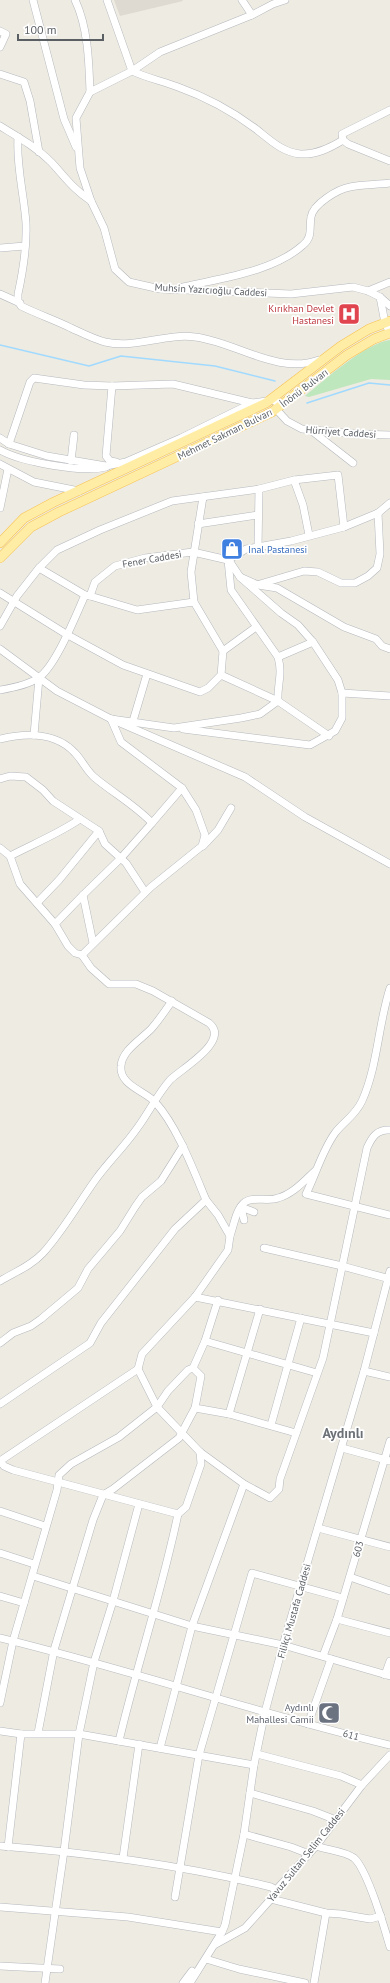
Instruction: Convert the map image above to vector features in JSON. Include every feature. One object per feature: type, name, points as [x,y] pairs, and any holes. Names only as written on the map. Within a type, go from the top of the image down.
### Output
[{"type":"main road","name":"İnönü Bulvarı","points":[[269,401],[325,358],[369,329],[388,322]]},
{"type":"main road","name":"İnönü Bulvarı","points":[[276,409],[347,355],[374,339],[390,333]]},
{"type":"main road","name":"Mehmet Sakman Bulvarı","points":[[0,543],[24,518],[269,401]]},
{"type":"main road","name":"Mehmet Sakman Bulvarı","points":[[0,558],[31,527],[276,409]]},
{"type":"street","points":[[33,0],[64,118],[79,155]]},
{"type":"street","points":[[75,0],[80,9],[88,57],[90,92],[76,118],[79,155]]},
{"type":"street","points":[[107,0],[132,71],[146,77],[177,86],[215,103],[230,111],[283,150],[300,154],[314,153],[332,147],[343,140]]},
{"type":"street","points":[[242,0],[252,15]]},
{"type":"street","points":[[90,92],[132,71],[160,52],[285,0]]},
{"type":"street","points":[[0,31],[6,34],[0,47]]},
{"type":"street","points":[[0,74],[24,82],[30,101],[39,152]]},
{"type":"street","points":[[390,110],[346,130],[342,134],[343,140],[348,144],[390,161]]},
{"type":"street","points":[[0,126],[39,152],[50,162],[74,190],[91,201]]},
{"type":"street","points":[[18,137],[18,169],[26,222],[25,246],[18,294],[20,303]]},
{"type":"street","name":"Muhsin Yazıcıoğlu Caddesi","points":[[79,155],[80,168],[91,201],[104,228],[115,269],[129,282],[160,289],[291,294],[353,287],[368,291],[380,297],[390,306]]},
{"type":"street","points":[[176,289],[221,280],[275,262],[308,241],[310,235],[311,215],[315,207],[321,201],[349,187],[390,184]]},
{"type":"street","points":[[0,248],[25,246]]},
{"type":"street","points":[[368,291],[390,282]]},
{"type":"street","points":[[0,294],[20,303],[29,310],[90,337],[110,343],[131,344],[194,336],[211,340],[261,358],[282,362],[312,363],[325,358]]},
{"type":"street","points":[[380,297],[390,333]]},
{"type":"street","points":[[9,444],[30,382],[34,378],[84,385],[112,386],[174,384],[252,403]]},
{"type":"street","points":[[112,386],[106,456],[110,461],[126,462]]},
{"type":"street","points":[[0,450],[26,459],[60,466],[97,469],[126,462],[181,438],[252,403],[269,401]]},
{"type":"street","name":"Mehmet Sakman Bulvarı","points":[[269,401],[267,404],[268,409],[273,411],[276,409]]},
{"type":"street","name":"Hürriyet Caddesi","points":[[276,409],[287,421],[302,429],[390,435]]},
{"type":"street","points":[[311,430],[353,463]]},
{"type":"street","points":[[71,461],[74,435]]},
{"type":"street","points":[[0,438],[9,444],[47,456],[71,461],[106,466],[126,462]]},
{"type":"street","points":[[0,464],[34,482],[79,491]]},
{"type":"street","points":[[0,508],[8,469]]},
{"type":"street","points":[[0,626],[13,603],[38,568],[57,550],[100,530],[172,501],[259,489],[294,480],[338,475],[344,527]]},
{"type":"street","points":[[294,480],[303,505],[309,535]]},
{"type":"street","points":[[258,548],[259,489]]},
{"type":"street","points":[[0,593],[13,603],[123,665],[200,692],[208,688],[221,676],[223,651],[194,602],[191,572],[203,497]]},
{"type":"street","points":[[228,560],[246,549],[258,548],[344,527],[378,513],[390,503]]},
{"type":"street","points":[[258,585],[304,570],[318,572],[341,583],[355,583],[368,576],[377,568],[380,554],[378,513]]},
{"type":"street","points":[[198,524],[258,515]]},
{"type":"street","name":"Fener Caddesi","points":[[39,678],[53,662],[66,634],[95,582],[114,566],[145,558],[193,552],[228,560]]},
{"type":"street","points":[[111,719],[310,745],[329,736],[335,731],[342,718],[342,692],[338,680],[313,642],[298,625],[240,577],[228,560]]},
{"type":"street","points":[[228,560],[231,590],[278,657],[281,676],[278,701]]},
{"type":"street","points":[[38,568],[88,596],[137,610],[194,602]]},
{"type":"street","points":[[240,577],[258,585],[276,588],[344,627],[376,639],[382,646],[390,648]]},
{"type":"street","points":[[223,651],[256,627]]},
{"type":"street","points":[[278,657],[313,642]]},
{"type":"street","points":[[0,649],[58,691],[111,719],[245,777],[305,817],[390,864]]},
{"type":"street","points":[[133,721],[147,674]]},
{"type":"street","points":[[221,676],[278,701],[329,736]]},
{"type":"street","points":[[0,690],[12,688],[39,678]]},
{"type":"street","points":[[34,735],[39,678]]},
{"type":"street","points":[[342,692],[390,696]]},
{"type":"street","points":[[174,728],[260,714],[278,701]]},
{"type":"street","points":[[111,719],[121,742],[182,788],[196,810],[205,835],[202,846]]},
{"type":"street","points":[[0,739],[16,735],[40,735],[63,744],[75,752],[93,776],[141,811],[152,823]]},
{"type":"street","points":[[0,779],[10,776],[26,777],[43,790],[53,801],[99,831],[105,844],[121,858],[145,892]]},
{"type":"street","points":[[56,924],[121,858],[182,788]]},
{"type":"street","points":[[82,955],[145,892],[202,846],[218,830],[231,808]]},
{"type":"street","points":[[10,856],[49,836],[64,831],[80,820]]},
{"type":"street","points":[[37,903],[59,880],[99,831]]},
{"type":"street","points":[[0,848],[10,856],[20,884],[56,924],[68,946],[75,953],[82,955],[91,968],[109,984],[136,984],[153,990],[209,1023],[214,1027],[215,1031],[211,1044],[171,1079],[154,1101],[123,1148],[97,1178],[43,1252],[22,1270],[0,1281]]},
{"type":"street","points":[[83,895],[93,943]]},
{"type":"street","points":[[390,988],[375,1059],[362,1101],[352,1118],[335,1133],[325,1151],[306,1194],[390,1214]]},
{"type":"street","points":[[172,1001],[153,1027],[126,1054],[121,1066],[122,1072],[131,1086],[154,1101],[165,1115],[183,1146],[206,1200],[218,1215],[230,1236]]},
{"type":"street","points":[[138,1368],[157,1407],[200,1452],[244,1484],[270,1498],[279,1489],[280,1479],[323,1358],[367,1148],[373,1137],[380,1131],[390,1130]]},
{"type":"street","points":[[0,1343],[13,1333],[32,1326],[78,1288],[88,1269],[120,1231],[135,1207],[161,1181],[183,1146]]},
{"type":"street","points":[[178,1514],[13,1470],[4,1466],[0,1461],[138,1368],[142,1354],[195,1297],[228,1250],[230,1236],[241,1207],[250,1200],[269,1200],[285,1195],[318,1168]]},
{"type":"street","points":[[1,1403],[90,1343],[101,1323],[175,1229],[206,1200]]},
{"type":"street","points":[[241,1207],[254,1212]]},
{"type":"street","points":[[241,1207],[244,1220]]},
{"type":"street","points":[[264,1248],[389,1276]]},
{"type":"street","name":"Filikçi Mustafa Caddesi","points":[[190,1983],[222,1932],[244,1834],[254,1765],[265,1712],[283,1645],[364,1371],[389,1276]]},
{"type":"street","points":[[195,1297],[218,1300],[330,1325],[374,1333]]},
{"type":"street","points":[[0,1703],[13,1641],[33,1576],[34,1564],[59,1475],[71,1464],[119,1437],[157,1407],[168,1391],[188,1370],[193,1368],[205,1341],[218,1300]]},
{"type":"street","points":[[229,1414],[260,1309]]},
{"type":"street","points":[[271,1425],[301,1318]]},
{"type":"street","points":[[205,1341],[317,1373]]},
{"type":"street","points":[[38,1733],[54,1650],[74,1588],[93,1520],[103,1495],[179,1438],[196,1408],[201,1376],[193,1368]]},
{"type":"street","points":[[364,1371],[390,1377]]},
{"type":"street","points":[[196,1408],[229,1414],[296,1433]]},
{"type":"street","name":"603","points":[[323,1656],[337,1618],[360,1539],[387,1460],[390,1441]]},
{"type":"street","points":[[342,1448],[387,1460]]},
{"type":"street","points":[[119,1741],[135,1674],[154,1615],[178,1514],[186,1507],[201,1464],[200,1452]]},
{"type":"street","points":[[160,1748],[175,1686],[192,1626],[244,1484]]},
{"type":"street","points":[[45,1983],[79,1734],[94,1662],[113,1601],[139,1504]]},
{"type":"street","points":[[0,1511],[45,1526]]},
{"type":"street","points":[[318,1528],[390,1547]]},
{"type":"street","points":[[0,1553],[34,1564]]},
{"type":"street","points":[[175,1897],[199,1755],[252,1572],[343,1598]]},
{"type":"street","points":[[33,1576],[192,1626],[283,1645],[388,1676],[390,1661]]},
{"type":"street","points":[[350,1577],[390,1591]]},
{"type":"street","points":[[0,1596],[24,1603]]},
{"type":"street","points":[[337,1618],[390,1633]]},
{"type":"street","name":"611","points":[[0,1638],[54,1650],[215,1699],[390,1745]]},
{"type":"street","points":[[308,1724],[331,1660]]},
{"type":"street","points":[[0,1731],[21,1734],[79,1734],[254,1765]]},
{"type":"street","points":[[8,1847],[21,1734]]},
{"type":"street","points":[[123,1858],[139,1744]]},
{"type":"street","points":[[257,1754],[341,1776],[362,1785]]},
{"type":"street","name":"Yavuz Sultan Selim Caddesi","points":[[214,1945],[245,1928],[271,1899],[276,1890],[316,1846],[362,1785],[390,1755]]},
{"type":"street","points":[[250,1793],[313,1810],[336,1820]]},
{"type":"street","points":[[244,1834],[291,1847],[309,1854]]},
{"type":"street","points":[[0,1846],[64,1851],[180,1867],[235,1878],[271,1887],[276,1890]]},
{"type":"street","points":[[316,1846],[354,1858],[360,1866],[381,1916],[390,1947]]},
{"type":"street","points":[[271,1899],[326,1913],[370,1919],[381,1916]]},
{"type":"street","points":[[0,1907],[128,1917],[222,1932]]},
{"type":"street","points":[[314,1983],[326,1913]]},
{"type":"street","name":"Filikçi Mustafa Caddesi","points":[[183,1983],[214,1945]]},
{"type":"street","points":[[206,1959],[239,1969],[306,1983]]},
{"type":"street","points":[[0,1966],[48,1967],[60,1969]]},
{"type":"shaded area","points":[[114,0],[182,0],[183,1],[120,16]]},
{"type":"green space","points":[[390,340],[390,380],[371,379],[309,397],[305,396],[357,355],[380,343]]},
{"type":"waterway","points":[[0,345],[89,366],[121,356],[215,366],[275,381]]},
{"type":"waterway","points":[[307,403],[369,383],[390,385]]},
{"type":"place","name":"Kırıkhan Devlet Hastanesi","points":[[349,314]]},
{"type":"place","name":"Inal Pastanesi","points":[[232,549]]},
{"type":"place","name":"Aydınlı Mahallesi Camii","points":[[329,1713]]},
{"type":"district","name":"Aydınlı","points":[[343,1433]]}]
